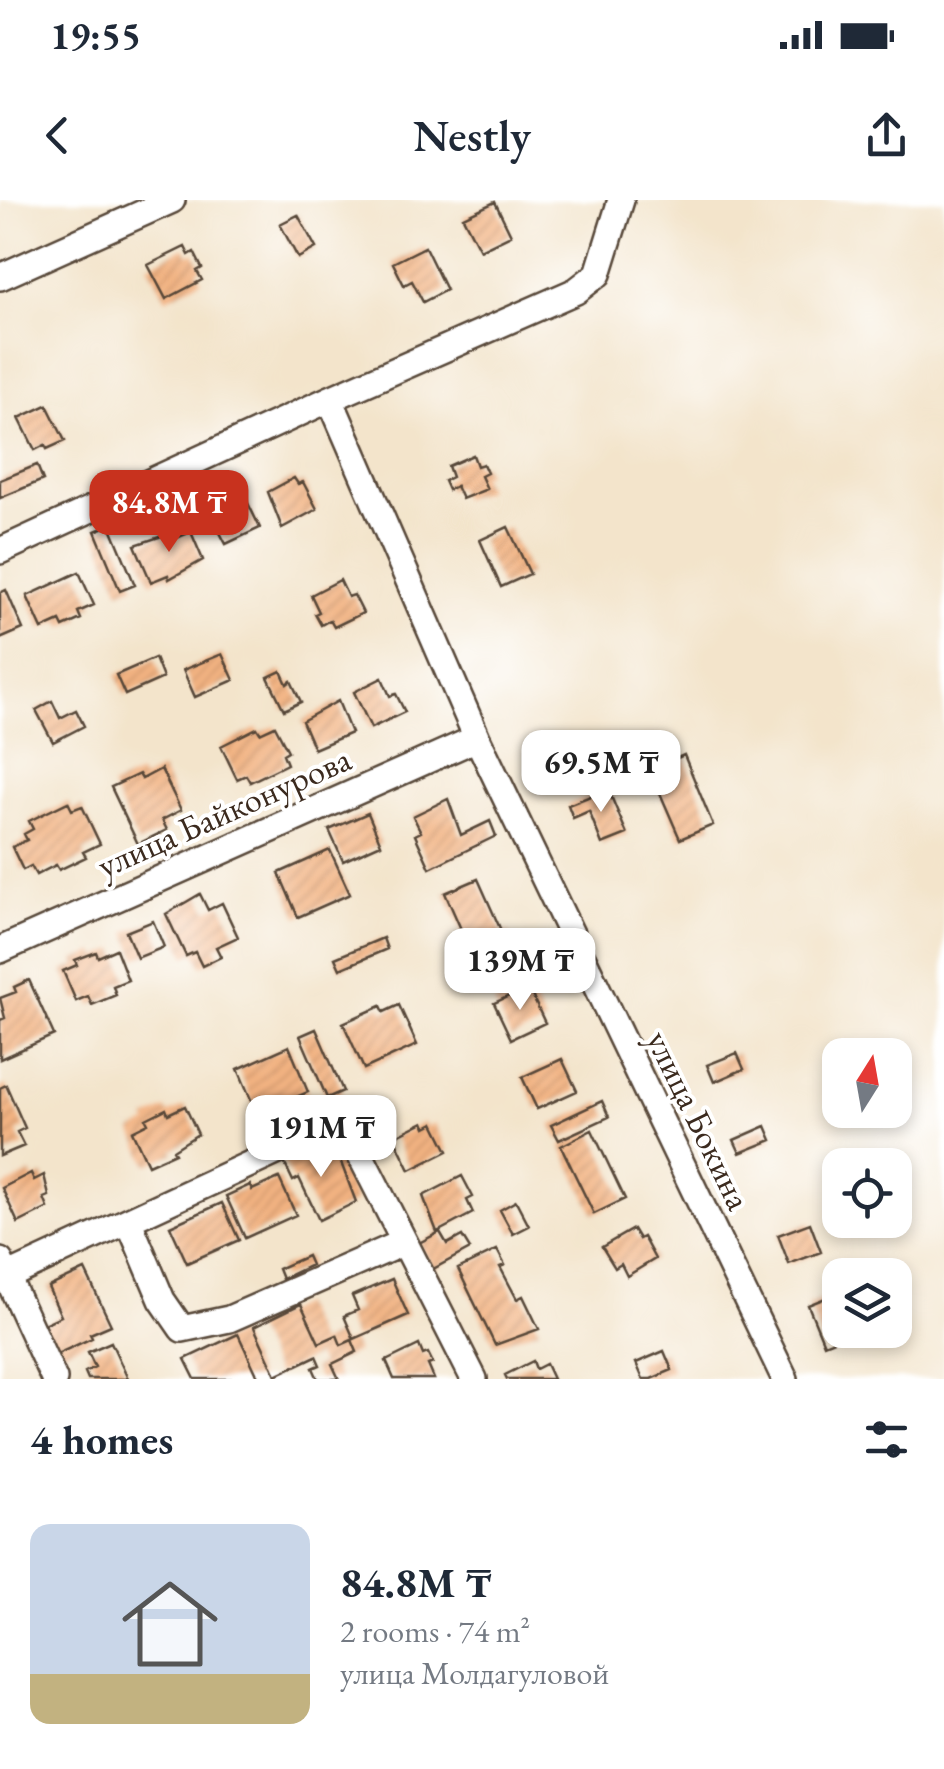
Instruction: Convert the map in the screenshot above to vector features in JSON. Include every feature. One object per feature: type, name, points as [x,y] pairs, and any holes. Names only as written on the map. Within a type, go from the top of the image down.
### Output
[{"type":"street","points":[[0,277],[172,200]]},
{"type":"street","points":[[0,551],[330,398],[576,291],[598,274],[621,200]]},
{"type":"street","name":"улица Бокина","points":[[330,398],[477,738],[784,1379]]},
{"type":"street","name":"улица Байконурова","points":[[0,950],[477,738]]},
{"type":"street","points":[[54,1379],[3,1273],[129,1222],[343,1121],[474,1379]]},
{"type":"street","points":[[129,1222],[162,1300],[182,1329],[229,1319],[333,1276],[402,1242]]},
{"type":"building","points":[[495,202],[511,235],[480,250],[463,217]]},
{"type":"building","points":[[298,215],[316,248],[298,258],[280,224]]},
{"type":"building","points":[[185,247],[189,255],[194,252],[202,268],[197,271],[202,280],[166,299],[148,265]]},
{"type":"building","points":[[425,247],[446,290],[423,302],[412,281],[404,285],[393,263]]},
{"type":"building","points":[[47,405],[65,441],[35,450],[19,418]]},
{"type":"building","points":[[473,455],[477,466],[483,464],[487,473],[481,476],[487,489],[462,499],[456,486],[448,490],[444,481],[452,477],[448,466]]},
{"type":"building","points":[[37,465],[43,480],[0,498],[0,480]]},
{"type":"building","points":[[294,478],[298,484],[303,482],[317,509],[282,528],[268,492]]},
{"type":"building","points":[[203,497],[212,517],[187,528],[178,508]]},
{"type":"building","points":[[247,501],[260,528],[226,544],[215,523],[232,515],[229,509]]},
{"type":"building","points":[[110,525],[135,585],[120,591],[95,531]]},
{"type":"building","points":[[508,527],[530,574],[501,587],[480,540]]},
{"type":"building","points":[[177,531],[179,537],[191,532],[203,560],[169,579],[168,575],[151,582],[135,545]]},
{"type":"building","points":[[79,572],[94,605],[78,612],[81,619],[63,627],[60,621],[42,629],[27,596]]},
{"type":"building","points":[[340,580],[348,597],[354,595],[363,613],[334,627],[330,620],[321,625],[311,595]]},
{"type":"building","points":[[6,590],[23,629],[0,639],[0,593]]},
{"type":"building","points":[[222,654],[234,680],[195,697],[183,670]]},
{"type":"building","points":[[155,658],[163,678],[125,695],[116,675]]},
{"type":"building","points":[[281,671],[301,702],[284,710],[268,677]]},
{"type":"building","points":[[382,678],[390,696],[396,694],[405,712],[371,728],[354,692]]},
{"type":"building","points":[[52,701],[60,718],[76,710],[84,726],[53,742],[36,710]]},
{"type":"building","points":[[338,701],[351,733],[314,749],[302,721]]},
{"type":"building","points":[[275,726],[288,751],[283,754],[287,764],[250,782],[246,775],[237,779],[221,746],[257,728],[260,733]]},
{"type":"building","points":[[684,755],[713,825],[680,839],[650,770]]},
{"type":"building","points":[[161,769],[181,810],[162,820],[167,830],[138,844],[111,787]]},
{"type":"building","points":[[608,789],[627,834],[602,844],[589,811],[573,818],[568,805]]},
{"type":"building","points":[[448,799],[461,835],[490,821],[496,836],[430,868],[415,835],[421,832],[413,816]]},
{"type":"building","points":[[68,802],[72,810],[82,806],[100,844],[83,852],[86,857],[59,870],[56,865],[36,875],[31,866],[23,870],[12,847],[27,840],[24,834],[33,829],[29,821]]},
{"type":"building","points":[[368,813],[381,844],[343,861],[329,830]]},
{"type":"building","points":[[330,850],[350,894],[298,917],[279,873]]},
{"type":"building","points":[[478,879],[503,935],[508,932],[514,944],[475,961],[445,893]]},
{"type":"building","points":[[200,894],[208,910],[222,903],[238,937],[216,947],[221,957],[202,966],[195,952],[186,956],[166,914]]},
{"type":"building","points":[[153,921],[164,947],[137,958],[126,932]]},
{"type":"building","points":[[383,938],[387,949],[340,969],[335,958]]},
{"type":"building","points":[[116,949],[128,980],[113,986],[116,995],[92,1005],[88,996],[76,1001],[63,971],[77,965],[75,960],[96,952],[98,957]]},
{"type":"building","points":[[514,957],[522,970],[491,987],[484,973]]},
{"type":"building","points":[[29,980],[54,1035],[0,1059],[0,1020],[5,1018],[0,998],[16,992],[14,987]]},
{"type":"building","points":[[528,987],[545,1023],[511,1039],[494,1003]]},
{"type":"building","points":[[399,1005],[417,1045],[364,1069],[343,1023],[381,1006],[384,1012]]},
{"type":"building","points":[[316,1029],[343,1091],[327,1098],[300,1036]]},
{"type":"building","points":[[289,1046],[308,1092],[266,1110],[264,1105],[255,1109],[238,1069]]},
{"type":"building","points":[[737,1053],[744,1069],[714,1082],[707,1065]]},
{"type":"building","points":[[562,1059],[577,1091],[537,1109],[522,1077]]},
{"type":"building","points":[[6,1085],[25,1128],[17,1132],[24,1146],[0,1156],[0,1088]]},
{"type":"building","points":[[602,1101],[609,1117],[559,1140],[551,1125]]},
{"type":"building","points":[[185,1106],[198,1134],[173,1150],[175,1153],[148,1165],[132,1131],[166,1109],[168,1114]]},
{"type":"building","points":[[424,1122],[426,1127],[434,1123],[448,1151],[410,1170],[394,1137]]},
{"type":"building","points":[[766,1126],[772,1140],[740,1153],[734,1140]]},
{"type":"building","points":[[592,1130],[625,1199],[594,1214],[561,1146]]},
{"type":"building","points":[[310,1145],[315,1156],[335,1147],[356,1202],[319,1220],[299,1178],[293,1181],[282,1158]]},
{"type":"building","points":[[31,1173],[34,1180],[44,1175],[48,1208],[18,1223],[2,1188]]},
{"type":"building","points":[[462,1176],[473,1197],[467,1200],[473,1213],[437,1232],[423,1196]]},
{"type":"building","points":[[279,1178],[296,1215],[245,1238],[226,1196]]},
{"type":"building","points":[[516,1201],[529,1226],[513,1234],[500,1210]]},
{"type":"building","points":[[222,1203],[239,1240],[187,1263],[170,1226]]},
{"type":"building","points":[[810,1223],[821,1252],[789,1264],[778,1235]]},
{"type":"building","points":[[633,1229],[639,1239],[643,1237],[655,1259],[627,1276],[621,1264],[615,1268],[602,1247]]},
{"type":"building","points":[[440,1232],[447,1244],[462,1236],[470,1249],[433,1269],[419,1243]]},
{"type":"building","points":[[497,1250],[505,1265],[500,1267],[517,1299],[523,1296],[539,1329],[495,1345],[458,1269]]},
{"type":"building","points":[[307,1256],[311,1265],[282,1279],[278,1269]]},
{"type":"building","points":[[85,1270],[111,1325],[55,1355],[41,1325],[61,1316],[48,1287]]},
{"type":"building","points":[[392,1279],[408,1315],[354,1339],[344,1316],[358,1310],[352,1296]]},
{"type":"building","points":[[822,1299],[822,1339],[808,1305]]},
{"type":"building","points":[[301,1304],[319,1343],[337,1335],[341,1345],[352,1340],[357,1352],[332,1364],[339,1379],[318,1379],[313,1368],[320,1365],[316,1356],[276,1375],[254,1327]]},
{"type":"building","points":[[238,1334],[259,1379],[195,1379],[185,1359]]},
{"type":"building","points":[[111,1342],[128,1379],[88,1379],[85,1372],[95,1367],[88,1352]]},
{"type":"building","points":[[419,1345],[433,1363],[428,1365],[434,1379],[394,1379],[386,1361]]},
{"type":"building","points":[[664,1351],[672,1370],[643,1379],[636,1363]]},
{"type":"building","points":[[533,1361],[536,1369],[546,1364],[553,1379],[507,1379],[505,1375]]}]
